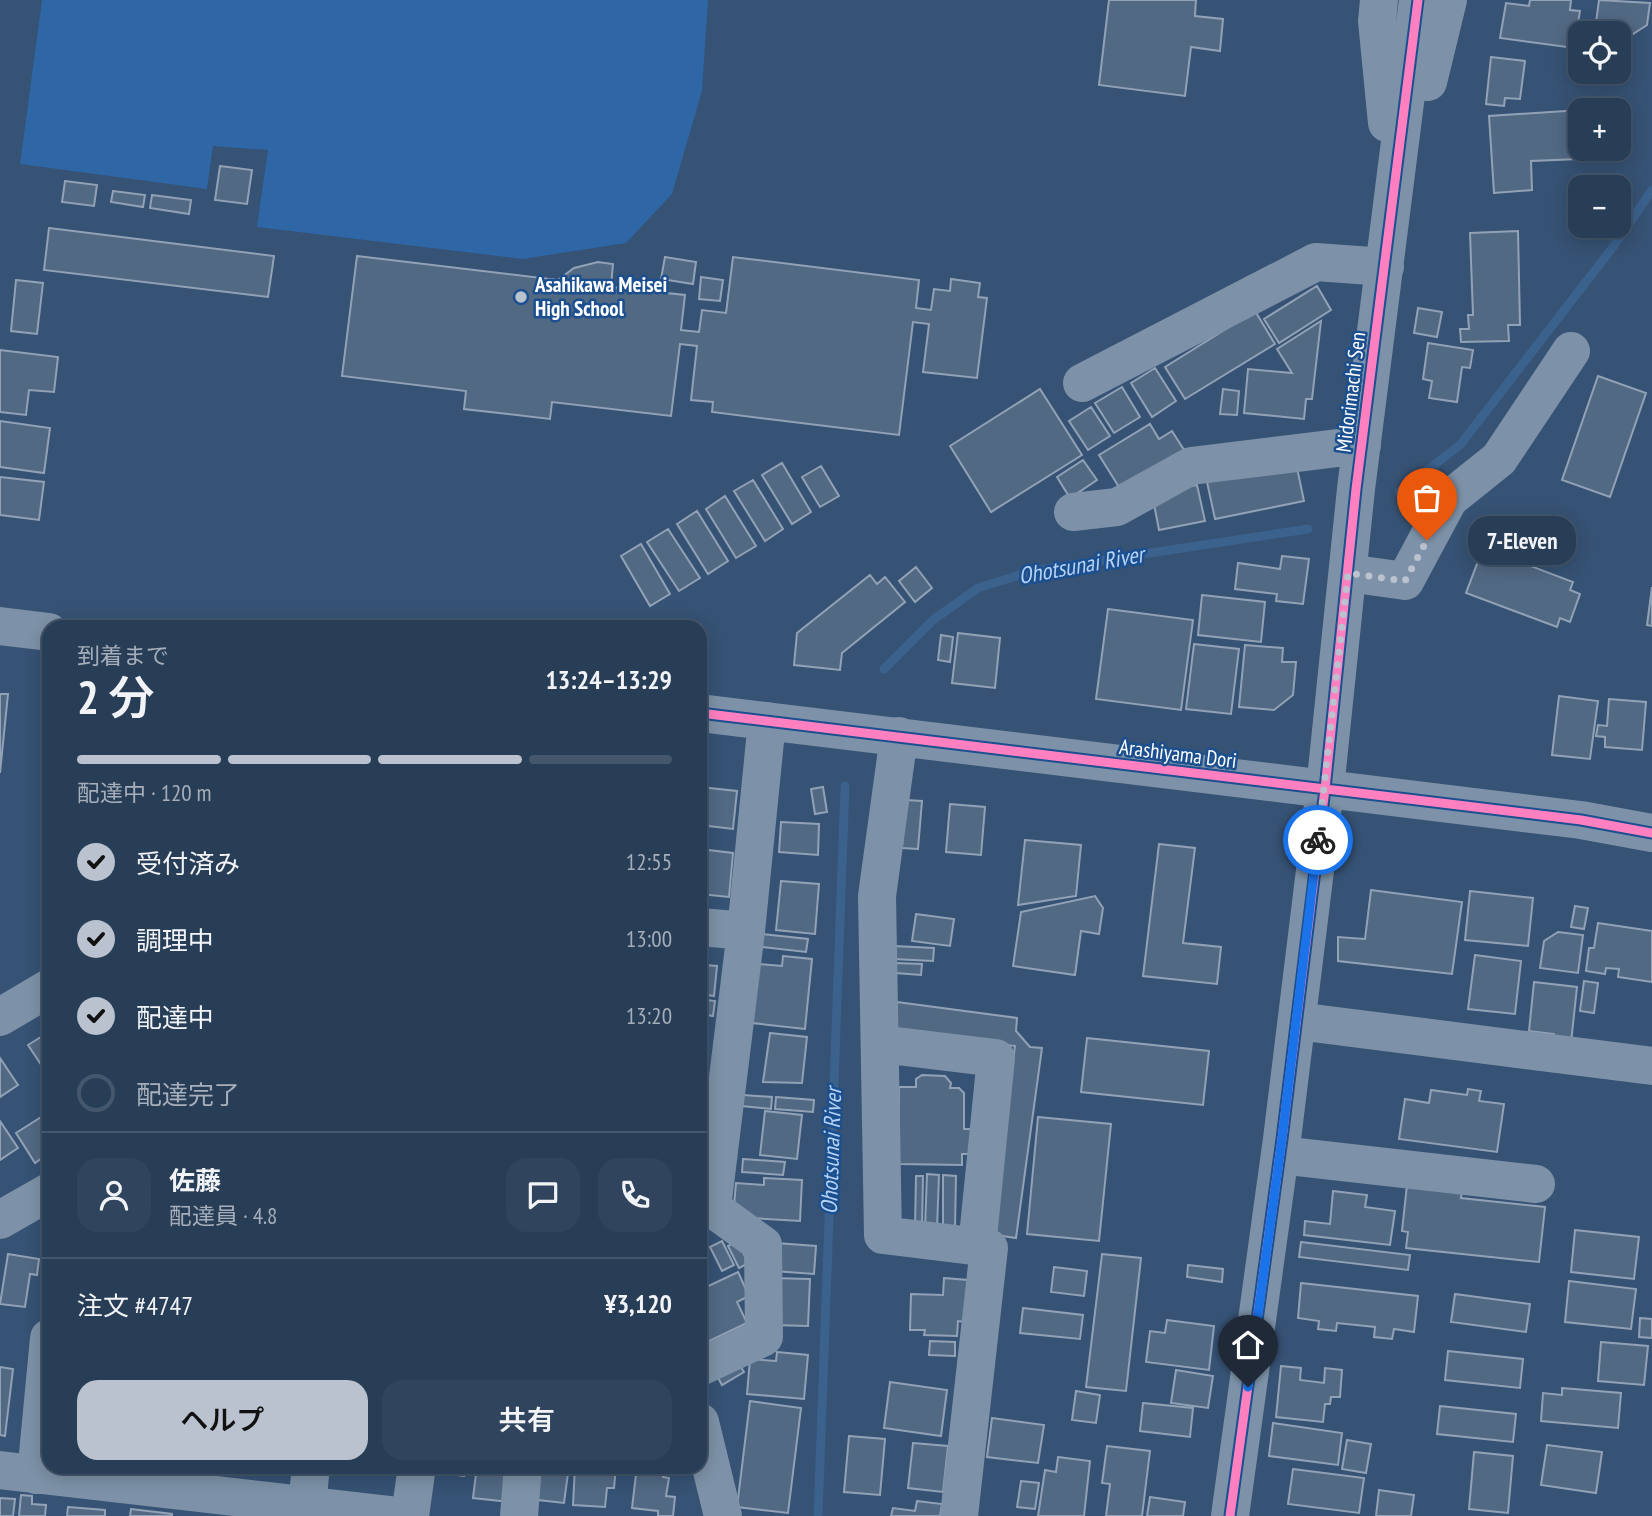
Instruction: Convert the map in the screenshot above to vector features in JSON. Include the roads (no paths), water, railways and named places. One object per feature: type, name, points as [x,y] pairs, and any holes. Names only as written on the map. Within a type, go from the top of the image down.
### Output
[{"type":"street","points":[[1379,0],[1377,21],[1391,167],[1405,169],[1448,0]]},
{"type":"street","name":"Midorimachi Sen","points":[[1230,1516],[1297,1021],[1325,789],[1356,489],[1418,0]]},
{"type":"street","points":[[1082,383],[1316,262],[1385,267]]},
{"type":"street","points":[[1349,559],[1405,581],[1449,499],[1499,459],[1571,351]]},
{"type":"street","points":[[1073,512],[1116,507],[1191,466],[1362,445]]},
{"type":"street","points":[[0,626],[42,631]]},
{"type":"street","name":"Arashiyama Dori","points":[[707,714],[1581,820],[1652,833]]},
{"type":"street","points":[[707,1364],[764,1336],[763,1245],[712,1208],[746,931],[767,721]]},
{"type":"street","points":[[899,736],[877,896],[883,1235],[989,1248],[959,1516]]},
{"type":"street","points":[[707,928],[746,931]]},
{"type":"street","points":[[0,1017],[42,992]]},
{"type":"street","points":[[1297,1021],[1652,1066]]},
{"type":"street","points":[[880,1044],[996,1059],[977,1247]]},
{"type":"street","points":[[1280,1155],[1536,1184]]},
{"type":"street","points":[[0,1220],[42,1196]]},
{"type":"street","points":[[42,1368],[18,1472],[183,1504],[399,1516]]},
{"type":"street","points":[[707,1451],[723,1516]]},
{"type":"street","points":[[313,1474],[324,1510]]},
{"type":"street","points":[[410,1516],[416,1474]]},
{"type":"street","points":[[519,1516],[522,1474]]},
{"type":"waterway","name":"Ohotsunai River","points":[[1399,492],[1460,445],[1613,247],[1652,190]]},
{"type":"waterway","name":"Ohotsunai River","points":[[884,669],[933,620],[978,588],[1032,571],[1308,529]]},
{"type":"waterway","name":"Ohotsunai River","points":[[818,1516],[845,786]]},
{"type":"place","name":"Asahikawa Meisei High School","points":[[521,297]]},
{"type":"place","name":"7-Eleven","points":[[1427,540]]}]
